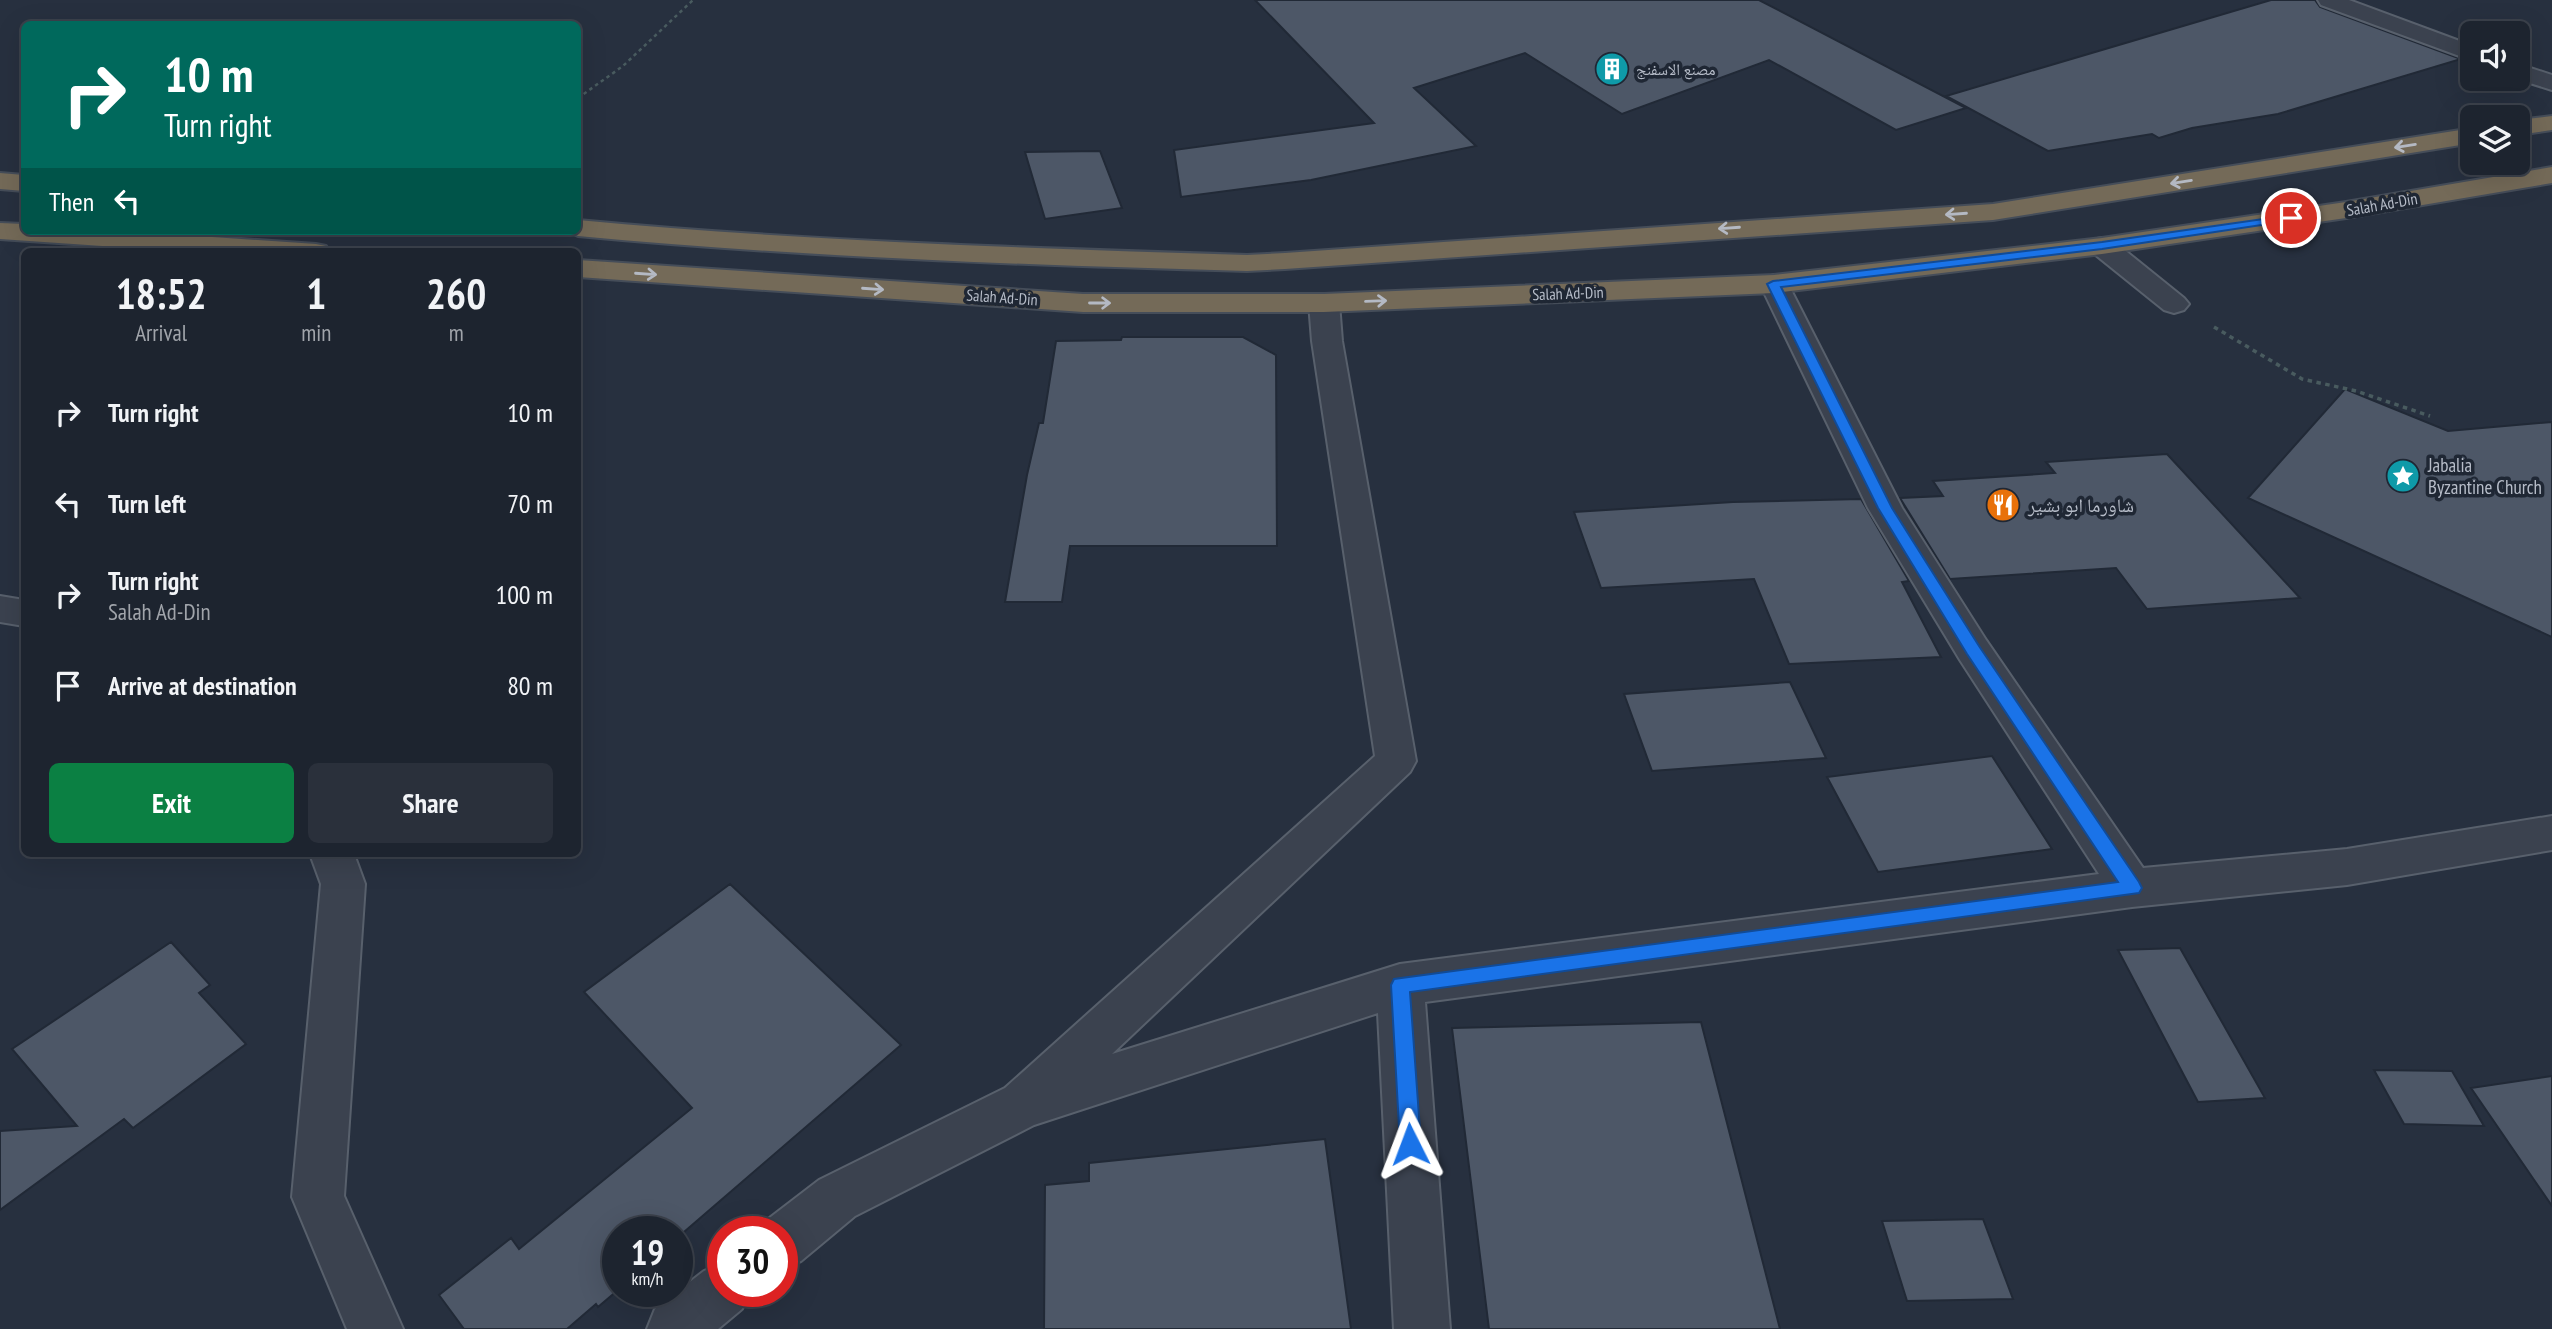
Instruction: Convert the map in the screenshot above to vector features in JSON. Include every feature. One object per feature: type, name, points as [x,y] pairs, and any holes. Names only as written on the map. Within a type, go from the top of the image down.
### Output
[{"type":"highway","points":[[2530,126],[2552,122]]},
{"type":"highway","points":[[581,228],[705,240],[971,256],[1247,263],[1993,212],[2460,137]]},
{"type":"highway","name":"Salah Ad-Din","points":[[581,269],[1083,303],[1324,303],[1773,284],[2102,246],[2346,210],[2552,175]]},
{"type":"highway","points":[[0,181],[21,183]]},
{"type":"highway","points":[[0,231],[21,232]]},
{"type":"highway","points":[[60,235],[256,248]]},
{"type":"street","points":[[2329,0],[2460,49]]},
{"type":"street","points":[[2530,75],[2552,83]]},
{"type":"street","points":[[2102,246],[2174,304]]},
{"type":"street","points":[[1773,284],[1885,508],[1973,650],[2132,888]]},
{"type":"street","points":[[1023,1105],[1396,761],[1327,341],[1324,303]]},
{"type":"street","points":[[0,609],[21,612]]},
{"type":"street","points":[[798,1229],[837,1198],[1023,1105],[1400,985],[2132,888],[2347,867],[2552,833]]},
{"type":"street","points":[[333,857],[343,884],[318,1197],[375,1329]]},
{"type":"street","points":[[1400,985],[1422,1329]]},
{"type":"street","points":[[675,1329],[707,1303]]},
{"type":"path","points":[[581,96],[623,66],[693,0]]},
{"type":"path","points":[[2174,304],[2302,379],[2393,401],[2430,416]]},
{"type":"building","points":[[1255,0],[1759,0],[1966,108],[1896,130],[1769,60],[1622,114],[1525,53],[1414,88],[1476,146],[1311,180],[1181,197],[1174,150],[1374,123]]},
{"type":"building","points":[[2271,0],[2315,0],[2320,7],[2460,59],[2278,114],[2192,128],[2159,138],[2152,134],[2048,151],[1946,96]]},
{"type":"building","points":[[1100,151],[1122,208],[1045,219],[1025,152]]},
{"type":"building","points":[[1122,337],[1243,337],[1276,355],[1277,546],[1070,546],[1062,602],[1005,602],[1027,475],[1039,423],[1043,423],[1056,341],[1121,340]]},
{"type":"building","points":[[2345,389],[2448,431],[2552,422],[2552,637],[2248,498]]},
{"type":"building","points":[[2167,454],[2300,598],[2147,609],[2116,568],[1950,579],[1900,498],[1943,496],[1933,481],[2055,473],[2046,462]]},
{"type":"building","points":[[1861,499],[1909,581],[1902,582],[1941,657],[1789,664],[1754,579],[1601,588],[1574,512],[1733,502]]},
{"type":"building","points":[[1790,682],[1826,758],[1652,771],[1624,694]]},
{"type":"building","points":[[1992,756],[2052,849],[1878,872],[1827,777]]},
{"type":"building","points":[[730,884],[901,1045],[693,1224],[693,1216],[602,1216],[602,1304],[598,1307],[596,1304],[567,1329],[464,1329],[439,1295],[511,1238],[519,1249],[692,1108],[584,992]]},
{"type":"building","points":[[171,942],[210,985],[199,993],[246,1044],[133,1128],[124,1119],[0,1210],[0,1131],[77,1126],[12,1049]]},
{"type":"building","points":[[2180,948],[2265,1098],[2198,1102],[2118,950]]},
{"type":"building","points":[[1701,1022],[1780,1329],[1489,1329],[1452,1028]]},
{"type":"building","points":[[2374,1070],[2452,1071],[2484,1126],[2404,1124]]},
{"type":"building","points":[[2552,1076],[2552,1206],[2471,1088]]},
{"type":"building","points":[[1325,1139],[1351,1329],[1044,1329],[1045,1185],[1089,1181],[1089,1163]]},
{"type":"building","points":[[1983,1219],[2013,1299],[1907,1301],[1882,1221]]},
{"type":"place","name":"مصنع الاسفنج","points":[[1612,69]]},
{"type":"place","name":"Jabalia Byzantine Church","points":[[2403,476]]},
{"type":"place","name":"شاورما ابو بشير","points":[[2003,505]]},
{"type":"route","points":[[1410,1144],[1400,985],[2132,888],[1973,650],[1885,508],[1773,284],[2102,246],[2291,218]]}]
